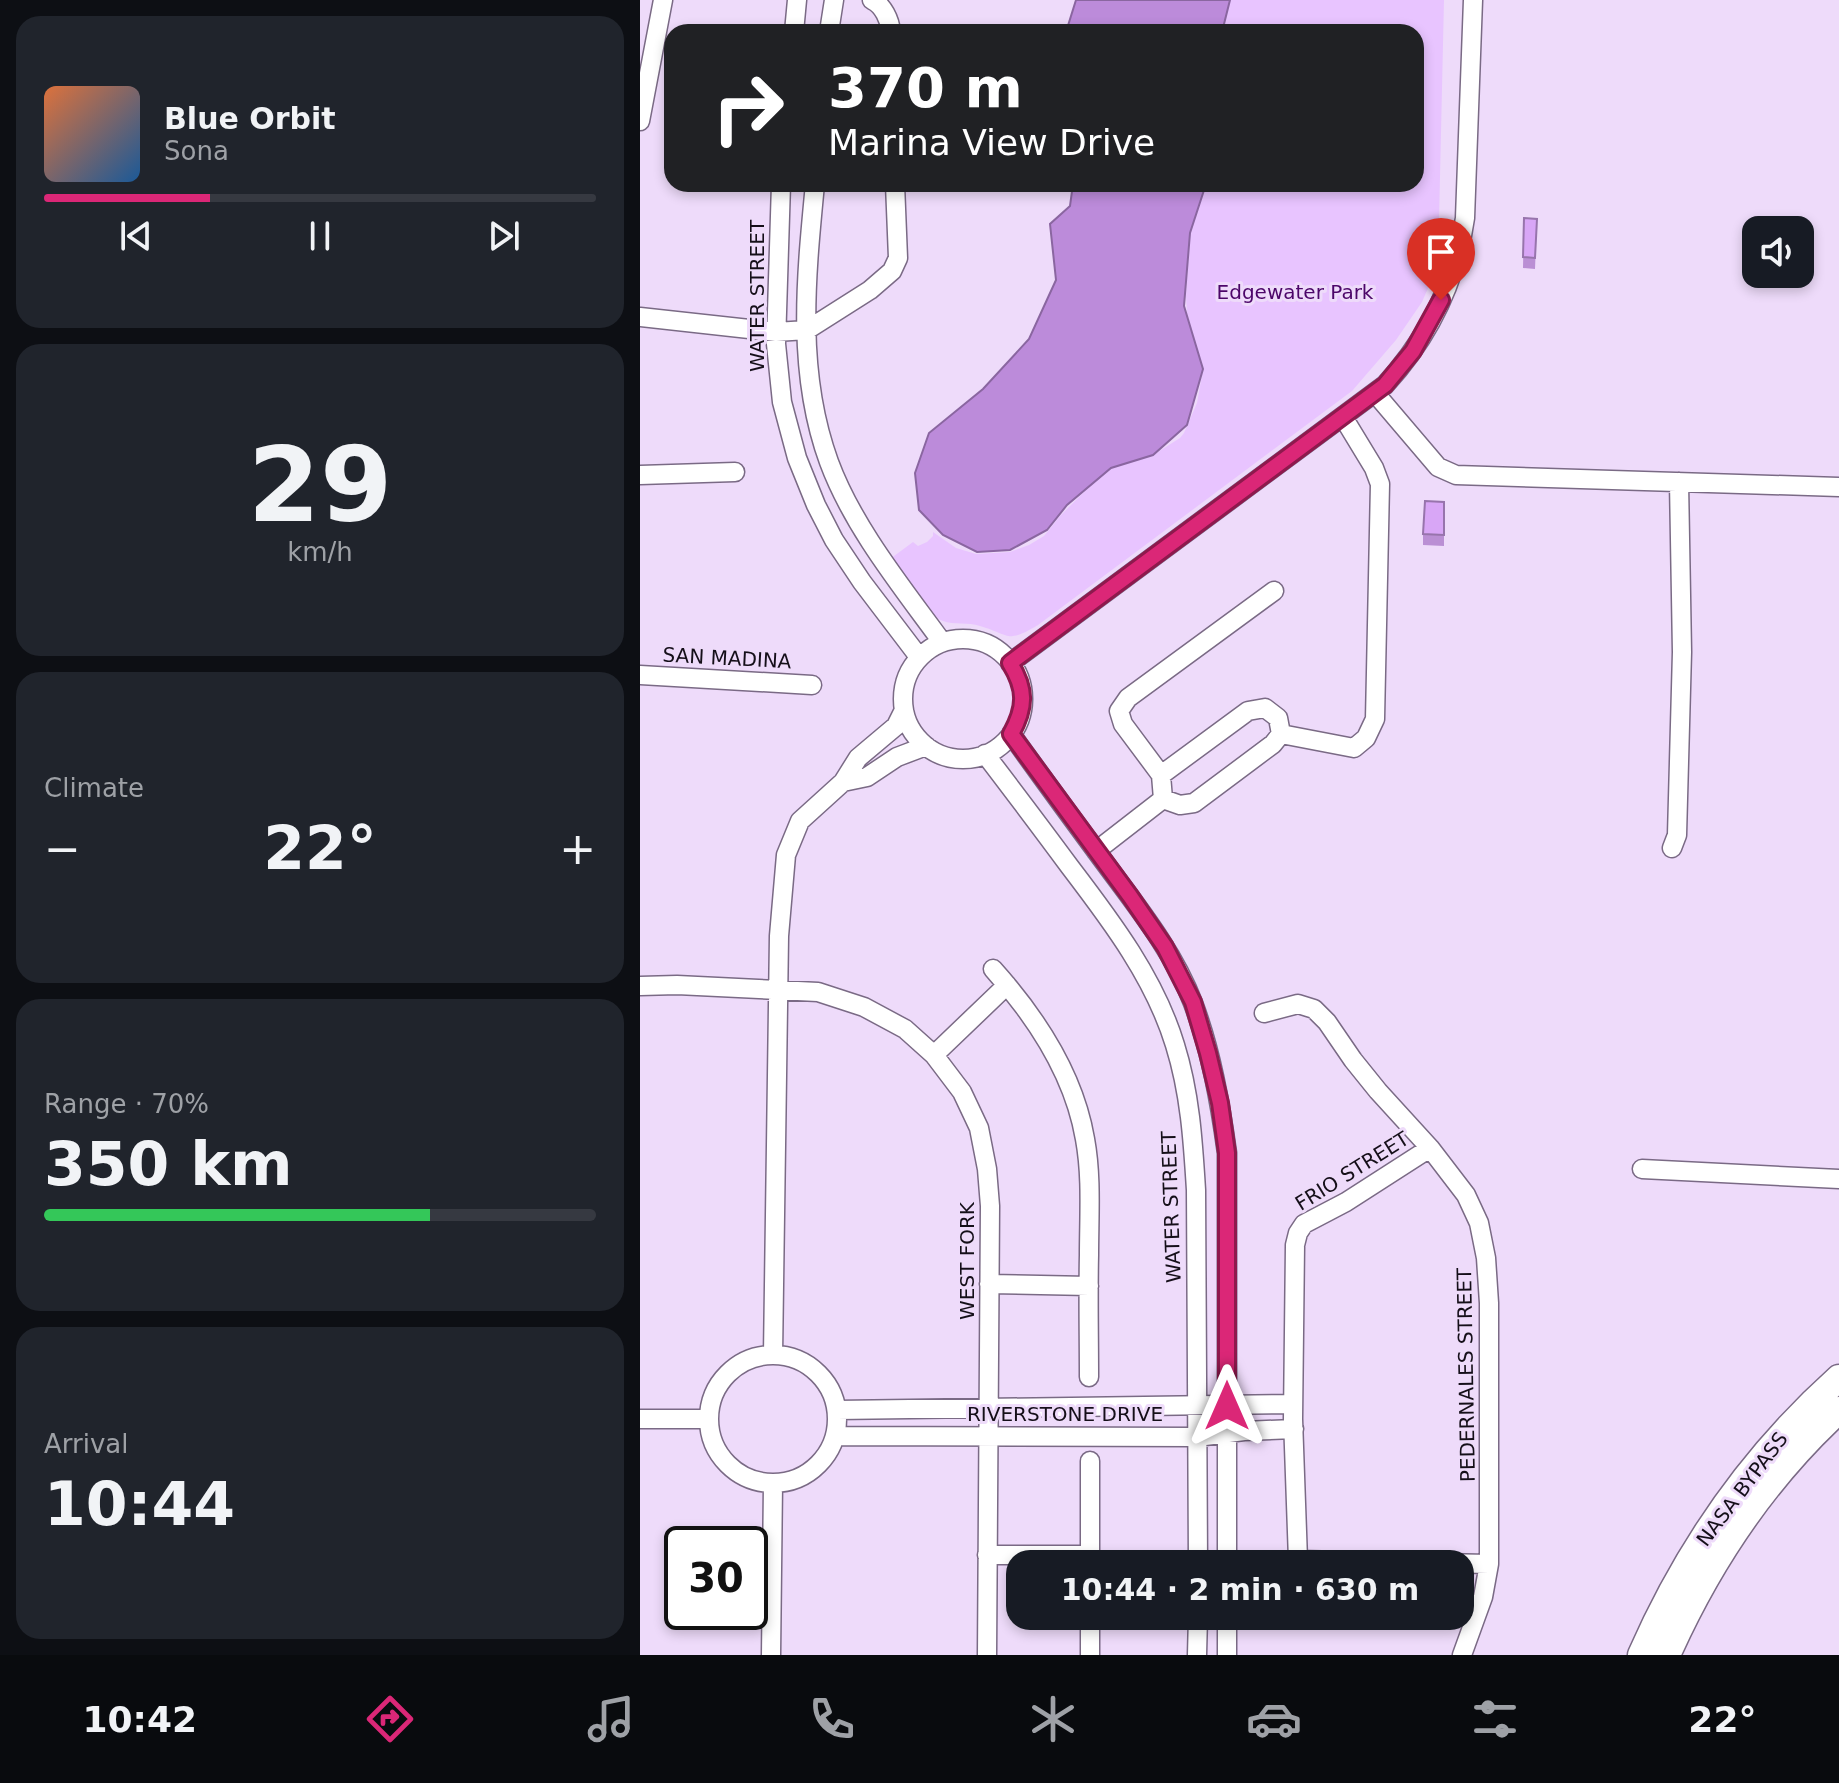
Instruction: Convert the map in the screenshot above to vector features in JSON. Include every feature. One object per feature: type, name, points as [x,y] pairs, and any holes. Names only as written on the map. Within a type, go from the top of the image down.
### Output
[{"type":"highway","name":"NASA BYPASS","points":[[1641,1655],[1669,1595],[1722,1508],[1772,1446],[1831,1401]]},
{"type":"highway","name":"NASA BYPASS","points":[[1667,1655],[1705,1581],[1739,1526],[1831,1401]]},
{"type":"street","points":[[640,121],[663,0]]},
{"type":"street","points":[[795,24],[797,0]]},
{"type":"street","points":[[830,24],[834,0]]},
{"type":"street","points":[[872,0],[877,2],[890,24]]},
{"type":"street","points":[[1010,663],[1375,393],[1413,351],[1452,277],[1460,250],[1465,218],[1473,0]]},
{"type":"street","name":"WATER STREET","points":[[781,192],[776,332],[782,402],[797,458],[834,540],[919,657]]},
{"type":"street","points":[[814,192],[806,283],[808,373],[816,418],[830,463],[851,508],[878,555],[942,642]]},
{"type":"street","points":[[640,317],[776,332],[807,330],[870,290],[892,271],[898,258],[895,192]]},
{"type":"street","points":[[1375,393],[1438,467],[1456,475],[1839,487]]},
{"type":"street","points":[[1281,734],[1354,748],[1366,738],[1375,719],[1380,484],[1374,468],[1343,417]]},
{"type":"street","points":[[640,475],[735,472]]},
{"type":"street","points":[[1672,848],[1677,835],[1682,652],[1679,482]]},
{"type":"street","points":[[1163,799],[1161,775],[1123,724],[1119,711],[1128,698],[1274,591]]},
{"type":"street","points":[[961,639],[980,641],[997,649],[1018,676],[1022,691],[1019,721],[1000,746],[985,754],[954,758],[939,754],[926,746],[912,730],[904,710],[903,691],[909,673],[919,657],[942,642],[961,639]]},
{"type":"street","name":"SAN MADINA","points":[[640,675],[812,685]]},
{"type":"street","points":[[1161,775],[1248,711],[1265,708],[1278,718],[1281,734],[1273,744],[1194,803],[1180,805],[1163,799]]},
{"type":"street","points":[[773,1355],[779,936],[786,855],[800,821],[843,782],[858,758],[896,726],[904,710]]},
{"type":"street","points":[[1011,734],[1165,947],[1193,1002],[1208,1053],[1220,1103],[1227,1153],[1227,1550]]},
{"type":"street","points":[[843,782],[867,777],[897,757],[926,746]]},
{"type":"street","name":"WATER STREET","points":[[985,754],[1118,930],[1153,993],[1174,1042],[1185,1082],[1196,1190],[1198,1550]]},
{"type":"street","points":[[1077,877],[1163,799]]},
{"type":"street","points":[[993,969],[1039,1026],[1057,1057],[1085,1136],[1090,1176],[1089,1377]]},
{"type":"street","points":[[934,1055],[1007,985]]},
{"type":"street","name":"WEST FORK","points":[[640,986],[818,992],[864,1007],[905,1029],[934,1055],[962,1092],[979,1128],[990,1206],[987,1655]]},
{"type":"street","name":"PEDERNALES STREET","points":[[1264,1013],[1298,1004],[1314,1009],[1378,1091],[1430,1148],[1466,1195],[1479,1223],[1486,1258],[1489,1303],[1489,1564],[1483,1597],[1462,1655]]},
{"type":"street","name":"FRIO STREET","points":[[1293,1404],[1295,1245],[1298,1233],[1304,1224],[1346,1202],[1430,1148]]},
{"type":"street","points":[[1642,1169],[1839,1179]]},
{"type":"street","points":[[989,1284],[1089,1286]]},
{"type":"street","points":[[773,1355],[790,1357],[806,1364],[829,1388],[837,1410],[836,1436],[827,1455],[813,1470],[794,1480],[773,1484],[753,1481],[721,1457],[712,1439],[709,1419],[712,1399],[721,1382],[735,1367],[753,1358],[773,1355]]},
{"type":"street","points":[[1293,1404],[1298,1560],[1489,1564]]},
{"type":"street","name":"RIVERSTONE DRIVE","points":[[837,1410],[1293,1404]]},
{"type":"street","points":[[640,1419],[709,1419]]},
{"type":"street","name":"RIVERSTONE DRIVE","points":[[836,1436],[1197,1437],[1294,1429]]},
{"type":"street","points":[[1090,1461],[1090,1550]]},
{"type":"street","points":[[771,1655],[773,1484]]},
{"type":"street","points":[[987,1555],[1006,1556]]},
{"type":"street","points":[[1090,1630],[1090,1655]]},
{"type":"street","points":[[1197,1655],[1198,1630]]},
{"type":"street","points":[[1227,1630],[1227,1655]]},
{"type":"green space","name":"Edgewater Park","points":[[1230,0],[1444,0],[1438,265],[1422,302],[1396,340],[1352,391],[1038,625],[1009,636],[975,625],[943,621],[923,603],[890,559],[913,542],[918,546],[927,542],[933,532],[956,548],[976,554],[1010,552],[1029,545],[1044,536],[1060,516],[1111,468],[1153,455],[1184,433],[1197,403],[1203,369],[1187,314],[1186,296],[1190,233],[1203,192],[1424,192],[1424,24],[1224,24]]},
{"type":"shaded area","points":[[1076,0],[1230,0],[1224,24],[1068,24]]},
{"type":"shaded area","points":[[1072,192],[1203,192],[1190,233],[1184,306],[1203,369],[1187,425],[1153,455],[1111,468],[1067,505],[1047,530],[1010,550],[977,552],[943,535],[919,510],[915,473],[929,433],[983,389],[1029,339],[1056,280],[1050,224],[1070,206]]},
{"type":"building","points":[[1524,218],[1537,219],[1535,258],[1523,257]]},
{"type":"building","points":[[1425,501],[1444,502],[1444,535],[1423,534]]},
{"type":"route","points":[[1227,1406],[1227,1153],[1220,1103],[1208,1053],[1193,1002],[1165,947],[1011,734],[1019,721],[1022,691],[1010,663],[1385,385],[1413,351],[1441,300]]}]
